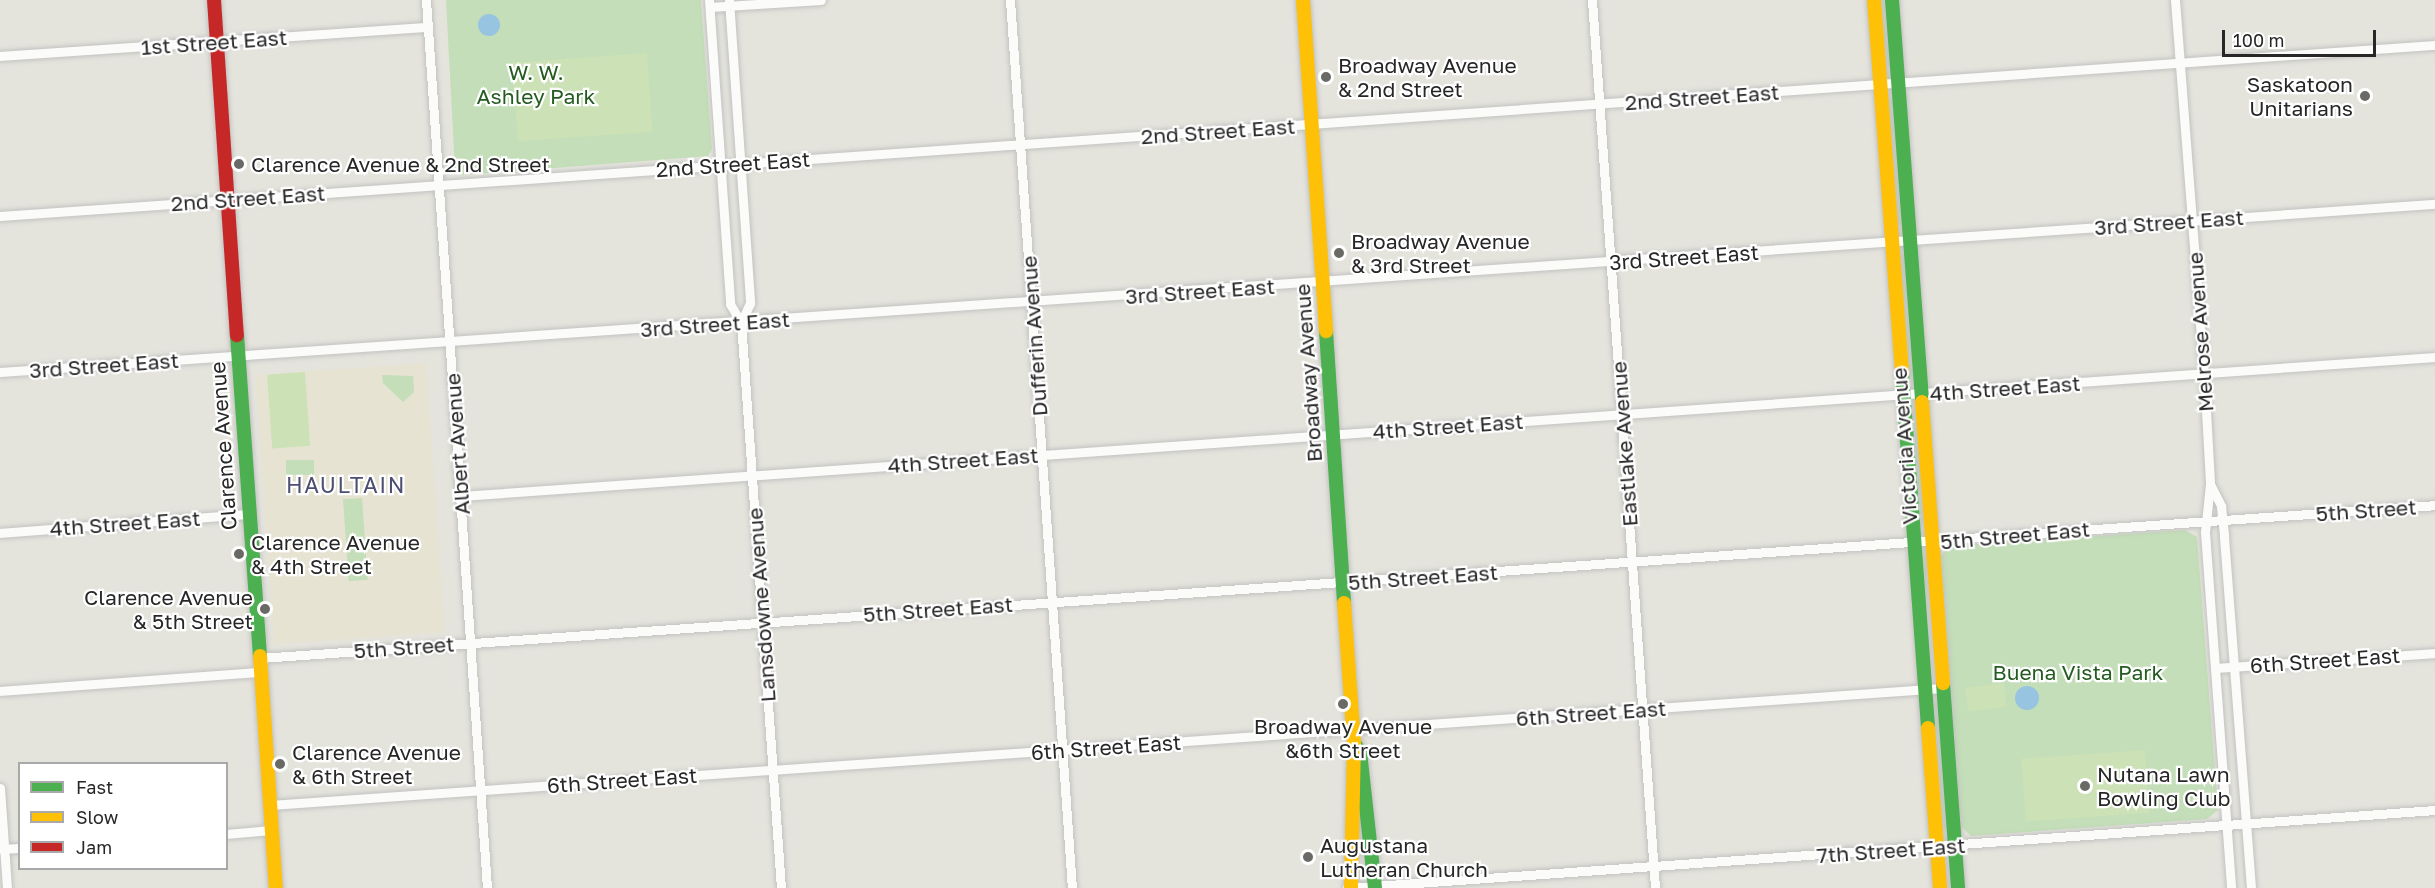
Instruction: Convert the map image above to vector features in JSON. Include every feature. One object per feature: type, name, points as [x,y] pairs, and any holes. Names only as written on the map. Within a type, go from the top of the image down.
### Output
[{"type":"main road","name":"Clarence Avenue","points":[[214,0],[276,888]]},
{"type":"main road","name":"Broadway Avenue","points":[[1304,0],[1354,736],[1349,888]]},
{"type":"main road","name":"Victoria Avenue","points":[[1874,0],[1940,888]]},
{"type":"main road","name":"Victoria Avenue","points":[[1892,0],[1958,888]]},
{"type":"main road","name":"Broadway Avenue","points":[[1354,736],[1360,752],[1375,887]]},
{"type":"street","name":"Albert Avenue","points":[[426,0],[487,888]]},
{"type":"street","points":[[710,4],[821,0]]},
{"type":"street","name":"Dufferin Avenue","points":[[1010,0],[1072,888]]},
{"type":"street","name":"Eastlake Avenue","points":[[1592,0],[1655,888]]},
{"type":"street","name":"Melrose Avenue","points":[[2175,0],[2204,375],[2210,484],[2205,520],[2231,888]]},
{"type":"street","name":"Lansdowne Avenue","points":[[729,3],[750,303],[741,322]]},
{"type":"street","name":"Lansdowne Avenue","points":[[710,4],[730,304],[741,322],[781,888]]},
{"type":"street","name":"1st Street East","points":[[0,56],[428,27]]},
{"type":"street","name":"2nd Street East","points":[[0,216],[2435,45]]},
{"type":"street","name":"3rd Street East","points":[[0,372],[451,343],[2435,204]]},
{"type":"street","name":"4th Street East","points":[[461,496],[2435,357]]},
{"type":"street","name":"Melrose Avenue","points":[[2210,484],[2222,518],[2251,888]]},
{"type":"street","name":"5th Street","points":[[2297,514],[2435,505]]},
{"type":"street","name":"4th Street East","points":[[0,533],[249,514]]},
{"type":"street","name":"5th Street East","points":[[548,637],[1914,543],[2297,514]]},
{"type":"street","name":"5th Street","points":[[0,691],[470,642],[548,637]]},
{"type":"street","name":"6th Street East","points":[[2216,668],[2435,653]]},
{"type":"street","name":"6th Street East","points":[[270,805],[1062,750],[1354,736],[1643,710],[1943,688]]},
{"type":"street","points":[[0,788],[2,849],[7,888]]},
{"type":"street","name":"7th Street East","points":[[1349,888],[2435,810]]},
{"type":"street","points":[[228,834],[271,830]]},
{"type":"street","points":[[2,849],[18,848]]},
{"type":"shaded area","points":[[426,363],[445,632],[274,644],[255,375]]},
{"type":"green space","name":"W. W. Ashley Park","points":[[446,0],[701,0],[712,149],[708,156],[462,175],[455,170]]},
{"type":"green space","points":[[1879,0],[1888,0],[1892,67],[1886,67]]},
{"type":"green space","points":[[647,53],[653,132],[518,141],[512,62]]},
{"type":"green space","points":[[1888,98],[1894,98],[1903,225],[1897,225]]},
{"type":"green space","points":[[1899,255],[1905,255],[1914,377],[1908,377]]},
{"type":"green space","points":[[305,372],[310,446],[272,448],[267,375]]},
{"type":"green space","points":[[382,375],[413,376],[414,392],[403,402],[383,383]]},
{"type":"green space","points":[[1910,409],[1916,409],[1924,525],[1919,525]]},
{"type":"green space","points":[[286,460],[314,460],[314,475],[286,475]]},
{"type":"green space","points":[[362,498],[368,580],[349,581],[343,499]]},
{"type":"green space","name":"Buena Vista Park","points":[[2185,530],[2197,537],[2218,810],[2207,819],[1971,836],[1961,826],[1941,556],[1948,546]]},
{"type":"green space","points":[[1921,556],[1927,556],[1927,672],[1921,672]]},
{"type":"green space","points":[[2004,683],[2007,707],[1968,712],[1965,688]]},
{"type":"green space","points":[[1931,703],[1938,703],[1947,829],[1940,829]]},
{"type":"green space","name":"Nutana Lawn Bowling Club","points":[[2145,750],[2149,813],[2026,821],[2021,759]]},
{"type":"water","points":[[489,14],[499,21],[500,25],[493,35],[489,36],[479,29],[478,25],[485,15]]},
{"type":"water","points":[[2027,686],[2036,689],[2039,698],[2036,707],[2027,710],[2018,707],[2015,698],[2018,689]]},
{"type":"traffic: fast","points":[[1892,0],[1922,402]]},
{"type":"traffic: fast","points":[[1326,331],[1344,603]]},
{"type":"traffic: fast","points":[[237,335],[260,656]]},
{"type":"traffic: fast","points":[[1902,373],[1928,728]]},
{"type":"traffic: fast","points":[[1943,683],[1958,888]]},
{"type":"traffic: fast","points":[[1354,743],[1360,752],[1375,888]]},
{"type":"traffic: slow","points":[[1303,0],[1326,331]]},
{"type":"traffic: slow","points":[[1874,0],[1902,373]]},
{"type":"traffic: slow","points":[[1922,402],[1943,683]]},
{"type":"traffic: slow","points":[[1344,603],[1354,743],[1351,888]]},
{"type":"traffic: slow","points":[[260,656],[276,888]]},
{"type":"traffic: slow","points":[[1928,728],[1940,888]]},
{"type":"traffic: jam","points":[[214,0],[237,335]]},
{"type":"place","name":"Broadway Avenue & 2nd Street","points":[[1326,77]]},
{"type":"place","name":"Saskatoon Unitarians","points":[[2365,96]]},
{"type":"place","name":"Clarence Avenue & 2nd Street","points":[[239,164]]},
{"type":"place","name":"Broadway Avenue & 3rd Street","points":[[1339,253]]},
{"type":"place","name":"Clarence Avenue & 4th Street","points":[[239,554]]},
{"type":"place","name":"Clarence Avenue & 5th Street","points":[[265,609]]},
{"type":"place","name":"Broadway Avenue &6th Street","points":[[1343,704]]},
{"type":"place","name":"Clarence Avenue & 6th Street","points":[[280,764]]},
{"type":"place","name":"Nutana Lawn Bowling Club","points":[[2085,786]]},
{"type":"place","name":"Augustana Lutheran Church","points":[[1308,857]]},
{"type":"district","name":"HAULTAIN","points":[[346,485]]}]
